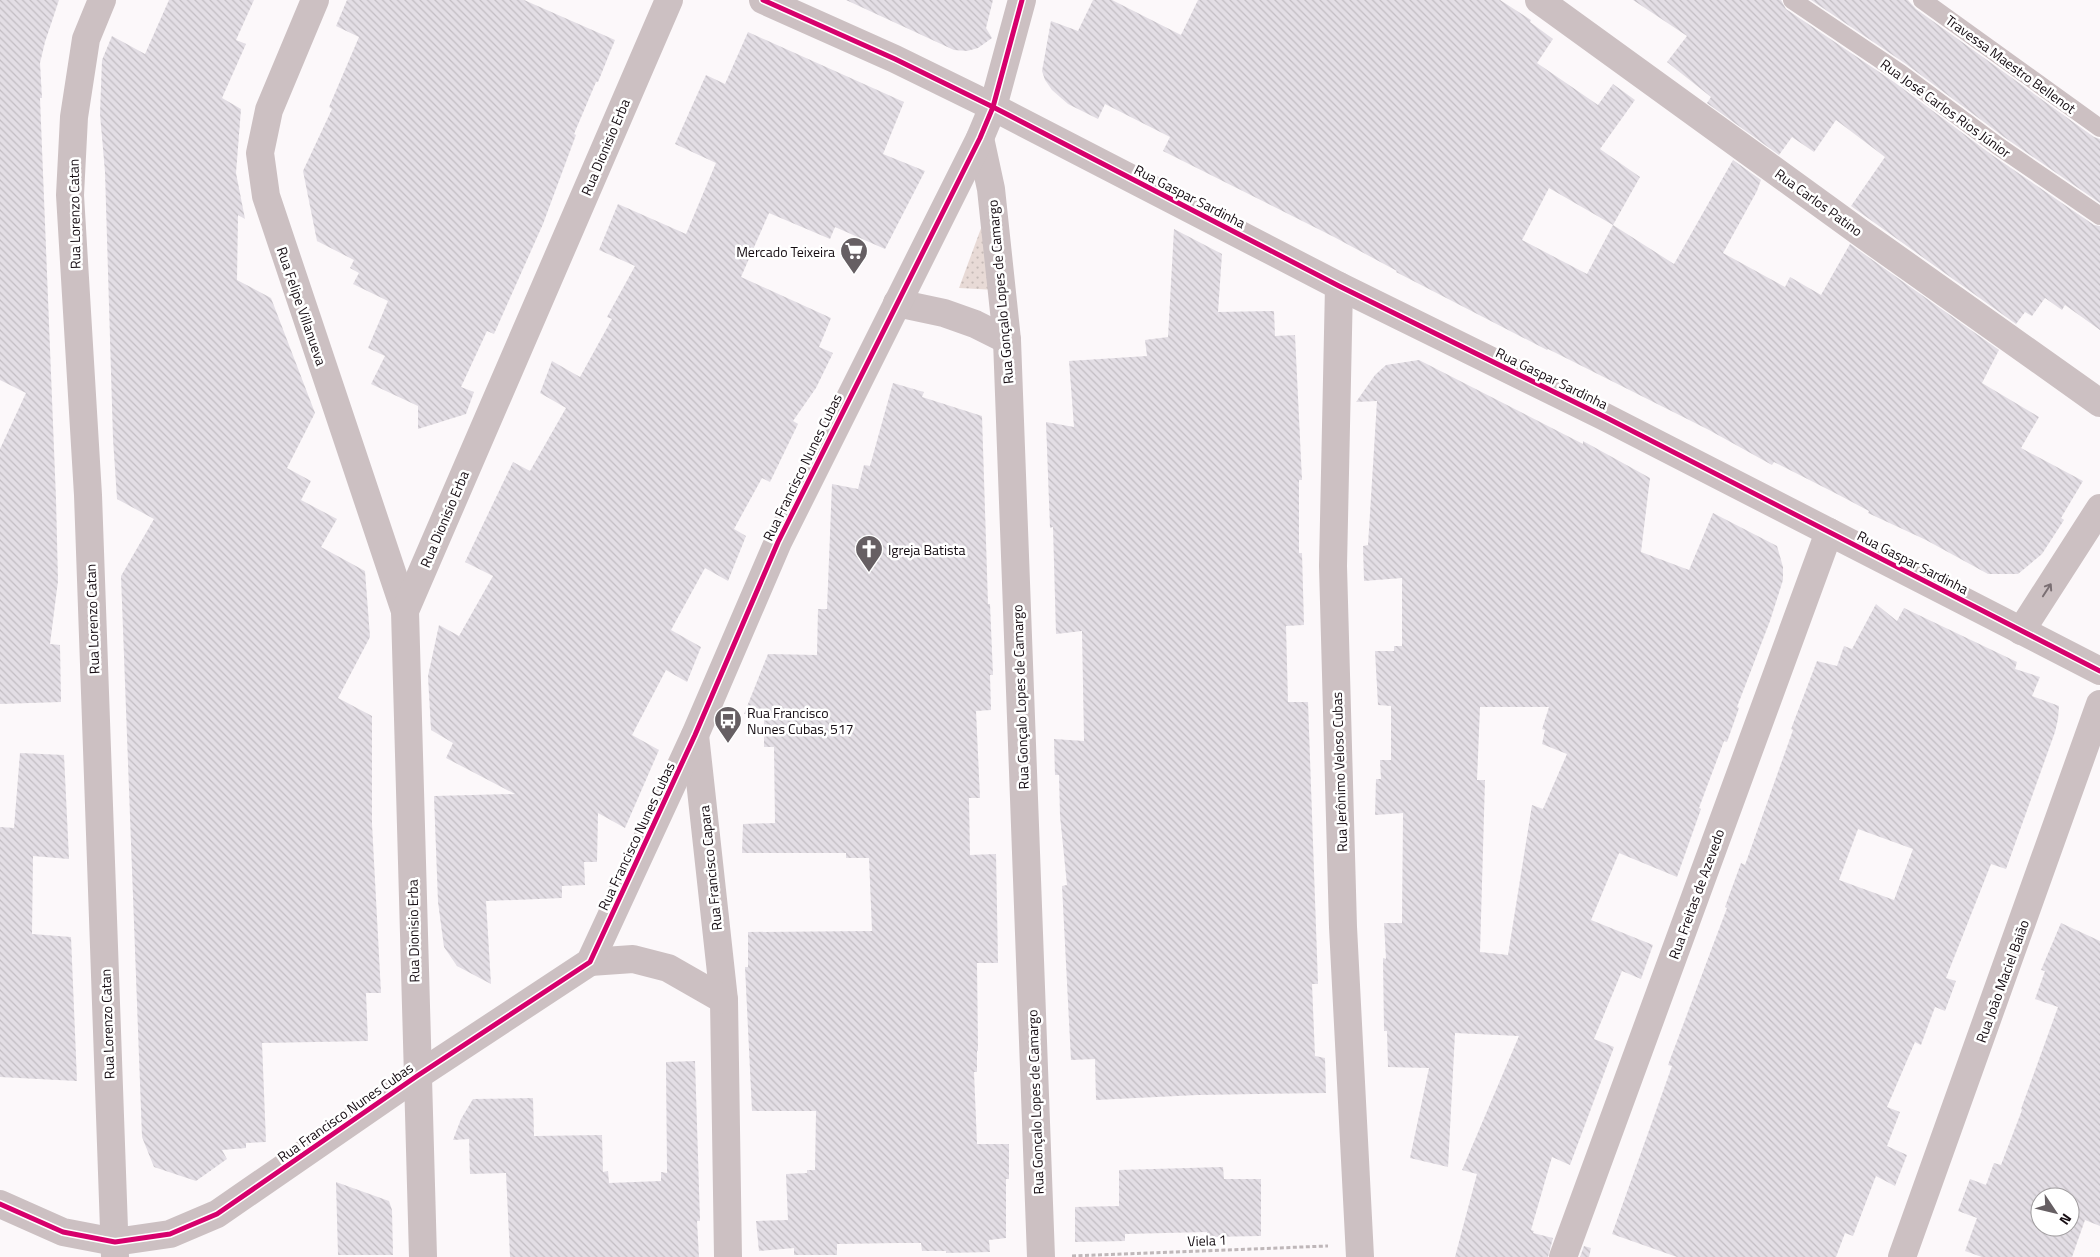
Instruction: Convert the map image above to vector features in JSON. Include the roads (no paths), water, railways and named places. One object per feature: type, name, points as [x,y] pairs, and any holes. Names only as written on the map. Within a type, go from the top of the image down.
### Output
[{"type":"street","name":"Rua Lorenzo Catan","points":[[102,0],[86,39],[74,117],[70,195],[88,495],[115,1250]]},
{"type":"street","name":"Rua Felipe Villanueva","points":[[315,0],[269,110],[260,154],[266,196],[405,611]]},
{"type":"street","name":"Rua Dionisio Erba","points":[[423,1257],[405,611],[669,0]]},
{"type":"street","name":"Rua Gaspar Sardinha","points":[[763,0],[895,59],[992,107],[1339,286],[1605,417],[2100,671]]},
{"type":"street","name":"Rua Francisco Nunes Cubas","points":[[0,1204],[63,1232],[115,1250],[170,1234],[217,1214],[417,1076],[590,962],[695,735],[778,542],[980,138],[992,107],[1022,0]]},
{"type":"street","name":"Rua Carlos Patino","points":[[1539,0],[2100,403]]},
{"type":"street","name":"Rua Gonçalo Lopes de Camargo","points":[[980,138],[991,188],[1007,340],[1041,1257]]},
{"type":"street","name":"Rua Jerônimo Veloso Cubas","points":[[1339,286],[1333,566],[1343,918],[1360,1251]]},
{"type":"street","points":[[897,303],[944,313],[975,324],[1007,340]]},
{"type":"street","points":[[2021,631],[2100,508]]},
{"type":"street","name":"Rua Freitas de Azevedo","points":[[1563,1257],[1830,532]]},
{"type":"street","name":"Rua João Maciel Baião","points":[[1902,1257],[2100,704]]},
{"type":"street","name":"Rua Francisco Capara","points":[[695,735],[724,1000],[728,1257]]},
{"type":"street","points":[[590,962],[633,960],[668,968],[724,1000]]},
{"type":"lane","name":"Rua José Carlos Rios Júnior","points":[[1792,0],[1900,73],[1998,146],[2100,216]]},
{"type":"lane","name":"Travessa Maestro Bellenot","points":[[1922,0],[2100,128]]},
{"type":"place","name":"Mercado Teixeira","points":[[854,275]]},
{"type":"place","name":"Igreja Batista","points":[[869,573]]},
{"type":"place","name":"Rua Francisco Nunes Cubas, 517","points":[[728,744]]}]
